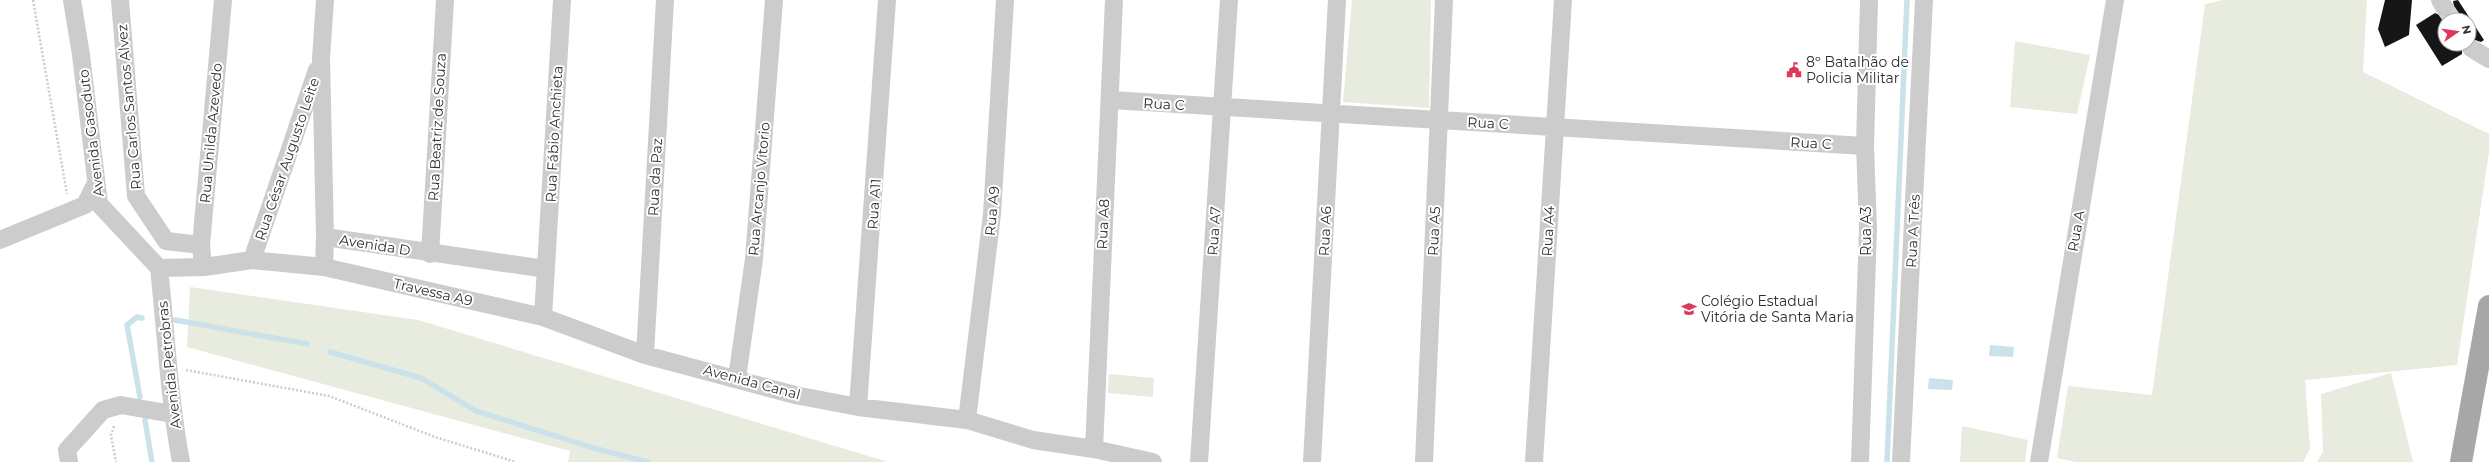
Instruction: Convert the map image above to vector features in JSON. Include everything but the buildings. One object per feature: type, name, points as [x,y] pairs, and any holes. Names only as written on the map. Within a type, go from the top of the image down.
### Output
[{"type":"main road","points":[[2461,462],[2489,306]]},
{"type":"street","name":"Avenida Gasoduto","points":[[72,0],[82,55],[95,185],[99,204],[159,268]]},
{"type":"street","name":"Rua Carlos Santos Alvez","points":[[120,0],[136,196],[166,241],[201,245]]},
{"type":"street","name":"Rua Unilda Azevedo","points":[[204,267],[201,245],[223,0]]},
{"type":"street","name":"Rua César Augusto Leite","points":[[325,0],[321,58],[325,238]]},
{"type":"street","name":"Rua Beatriz de Souza","points":[[430,254],[444,0]]},
{"type":"street","name":"Rua Fábio Anchieta","points":[[546,269],[562,0]]},
{"type":"street","name":"Rua da Paz","points":[[645,355],[665,0]]},
{"type":"street","name":"Rua Arcanjo Vitorio","points":[[737,378],[754,259],[774,0]]},
{"type":"street","name":"Rua A11","points":[[858,407],[887,0]]},
{"type":"street","name":"Rua A9","points":[[967,420],[992,214],[1005,0]]},
{"type":"street","name":"Rua A8","points":[[1094,449],[1099,295],[1111,100],[1114,0]]},
{"type":"street","name":"Rua A7","points":[[1199,462],[1229,0]]},
{"type":"street","name":"Rua A6","points":[[1312,462],[1337,0]]},
{"type":"street","name":"Rua A5","points":[[1424,462],[1428,330],[1440,120],[1444,0]]},
{"type":"street","name":"Rua A4","points":[[1534,462],[1563,0]]},
{"type":"street","name":"Rua A3","points":[[1860,462],[1868,229],[1865,146],[1869,0]]},
{"type":"street","name":"Rua A Três","points":[[1901,462],[1924,0]]},
{"type":"street","name":"Rua A","points":[[2039,462],[2115,0]]},
{"type":"street","points":[[2477,52],[2489,59]]},
{"type":"street","name":"Rua César Augusto Leite","points":[[252,260],[321,58]]},
{"type":"street","name":"Rua C","points":[[1111,100],[1865,146]]},
{"type":"street","points":[[0,240],[85,205],[95,185]]},
{"type":"street","name":"Avenida D","points":[[324,267],[325,238],[430,254],[546,269]]},
{"type":"street","points":[[159,268],[204,267],[252,260],[324,267]]},
{"type":"street","name":"Travessa A9","points":[[324,267],[543,317]]},
{"type":"street","name":"Avenida Petrobras","points":[[159,268],[170,367],[172,414],[181,462]]},
{"type":"street","points":[[543,317],[546,269]]},
{"type":"street","name":"Avenida Canal","points":[[543,317],[645,355],[737,378],[795,395],[858,407],[967,420]]},
{"type":"street","points":[[69,462],[67,450],[103,410],[120,405],[172,414]]},
{"type":"street","points":[[967,420],[1033,440],[1094,449],[1153,462]]},
{"type":"path","points":[[33,0],[70,211]]},
{"type":"path","points":[[170,367],[329,396],[435,437],[516,462]]},
{"type":"path","points":[[115,421],[111,435],[116,462]]},
{"type":"shaded area","points":[[1352,0],[1431,0],[1429,108],[1343,102]]},
{"type":"shaded area","points":[[2223,0],[2367,0],[2363,72],[2489,134],[2489,152],[2457,365],[2305,380],[2310,449],[2303,462],[2076,462],[2057,458],[2068,386],[2152,395],[2205,4]]},
{"type":"shaded area","points":[[2015,41],[2090,55],[2077,114],[2010,107]]},
{"type":"shaded area","points":[[190,287],[418,320],[888,462],[568,462],[570,451],[187,347]]},
{"type":"shaded area","points":[[2391,373],[2413,462],[2317,462],[2323,452],[2321,394]]},
{"type":"shaded area","points":[[1109,374],[1154,378],[1153,397],[1108,393]]},
{"type":"shaded area","points":[[1962,426],[2028,440],[2025,462],[1960,462]]},
{"type":"water","points":[[1990,345],[2014,347],[2013,357],[1989,356]]},
{"type":"water","points":[[1929,378],[1953,380],[1952,390],[1928,389]]},
{"type":"waterway","points":[[1887,462],[1907,0]]},
{"type":"waterway","points":[[140,397],[127,325],[137,317],[142,318]]},
{"type":"waterway","points":[[175,320],[307,344]]},
{"type":"waterway","points":[[330,352],[421,378],[476,411],[597,449],[648,462]]},
{"type":"waterway","points":[[145,420],[152,462]]},
{"type":"tunnel","points":[[2444,7],[2447,12]]},
{"type":"place","name":"8º Batalhão de Policia Militar","points":[[1794,70]]},
{"type":"place","name":"Colégio Estadual Vitória de Santa Maria","points":[[1689,309]]}]
